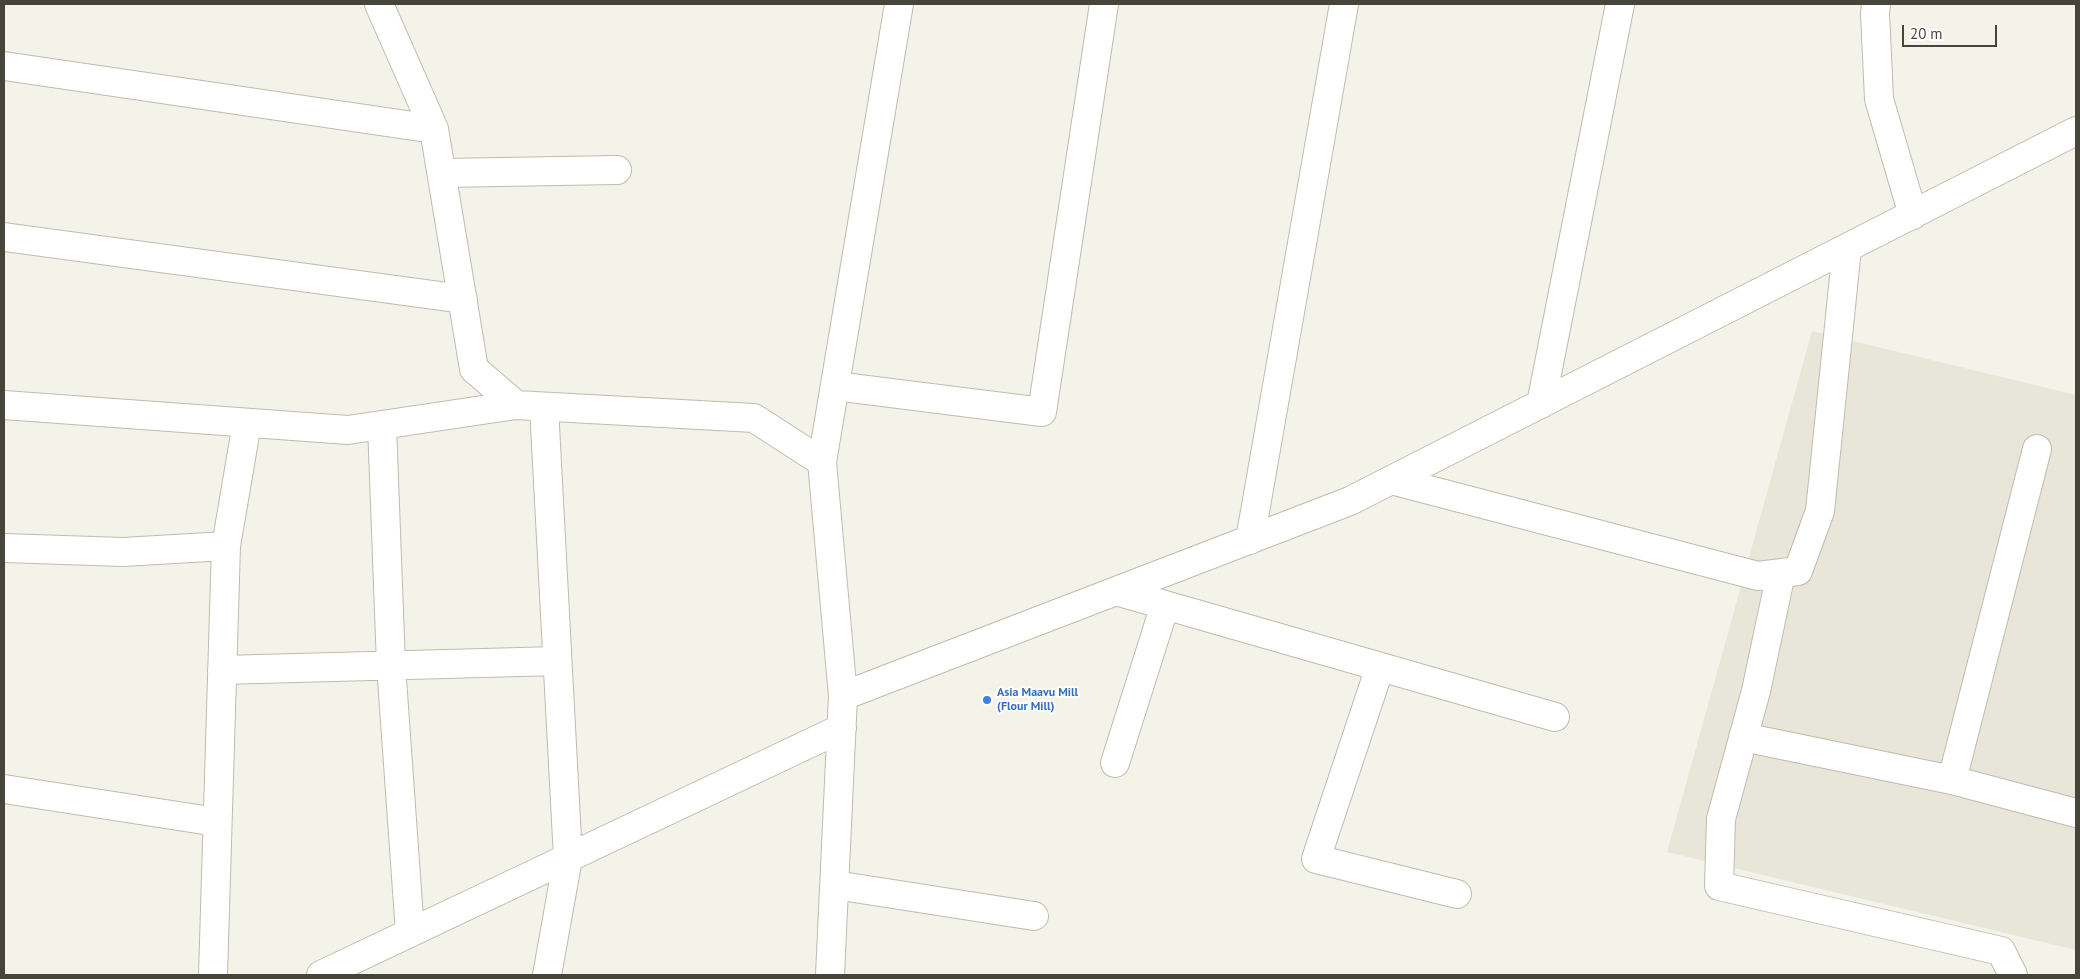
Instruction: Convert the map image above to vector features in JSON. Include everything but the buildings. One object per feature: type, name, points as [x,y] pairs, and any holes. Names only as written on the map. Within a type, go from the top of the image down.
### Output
[{"type":"street","points":[[379,4],[434,129],[474,370],[516,405]]},
{"type":"street","points":[[830,975],[843,696],[822,462],[899,4]]},
{"type":"street","points":[[835,386],[1042,412],[1104,4]]},
{"type":"street","points":[[1250,540],[1344,4]]},
{"type":"street","points":[[1541,404],[1620,4]]},
{"type":"street","points":[[1876,4],[1879,99],[1913,215]]},
{"type":"street","points":[[4,66],[434,129]]},
{"type":"street","points":[[843,696],[1350,501],[2076,132]]},
{"type":"street","points":[[442,173],[617,170]]},
{"type":"street","points":[[4,237],[463,299]]},
{"type":"street","points":[[1391,480],[1758,576],[1798,571],[1820,511],[1847,248]]},
{"type":"street","points":[[4,404],[348,430],[516,405],[754,418],[822,462]]},
{"type":"street","points":[[544,407],[568,858],[547,975]]},
{"type":"street","points":[[213,975],[226,546],[247,423]]},
{"type":"street","points":[[382,425],[391,665],[410,933]]},
{"type":"street","points":[[1952,780],[2037,449]]},
{"type":"street","points":[[4,548],[122,552],[226,546]]},
{"type":"street","points":[[1781,573],[1756,691],[1721,818],[1719,886],[2001,951],[2013,975]]},
{"type":"street","points":[[1116,591],[1555,717]]},
{"type":"street","points":[[1115,762],[1165,605]]},
{"type":"street","points":[[222,670],[558,661]]},
{"type":"street","points":[[1380,667],[1316,860],[1457,894]]},
{"type":"street","points":[[321,975],[842,728]]},
{"type":"street","points":[[1743,737],[1952,780],[2076,813]]},
{"type":"street","points":[[4,789],[217,822]]},
{"type":"street","points":[[835,886],[1034,916]]},
{"type":"shaded area","points":[[1812,331],[2076,395],[2076,950],[1667,852]]},
{"type":"place","name":"Asia Maavu Mill (Flour Mill)","points":[[987,700]]}]
